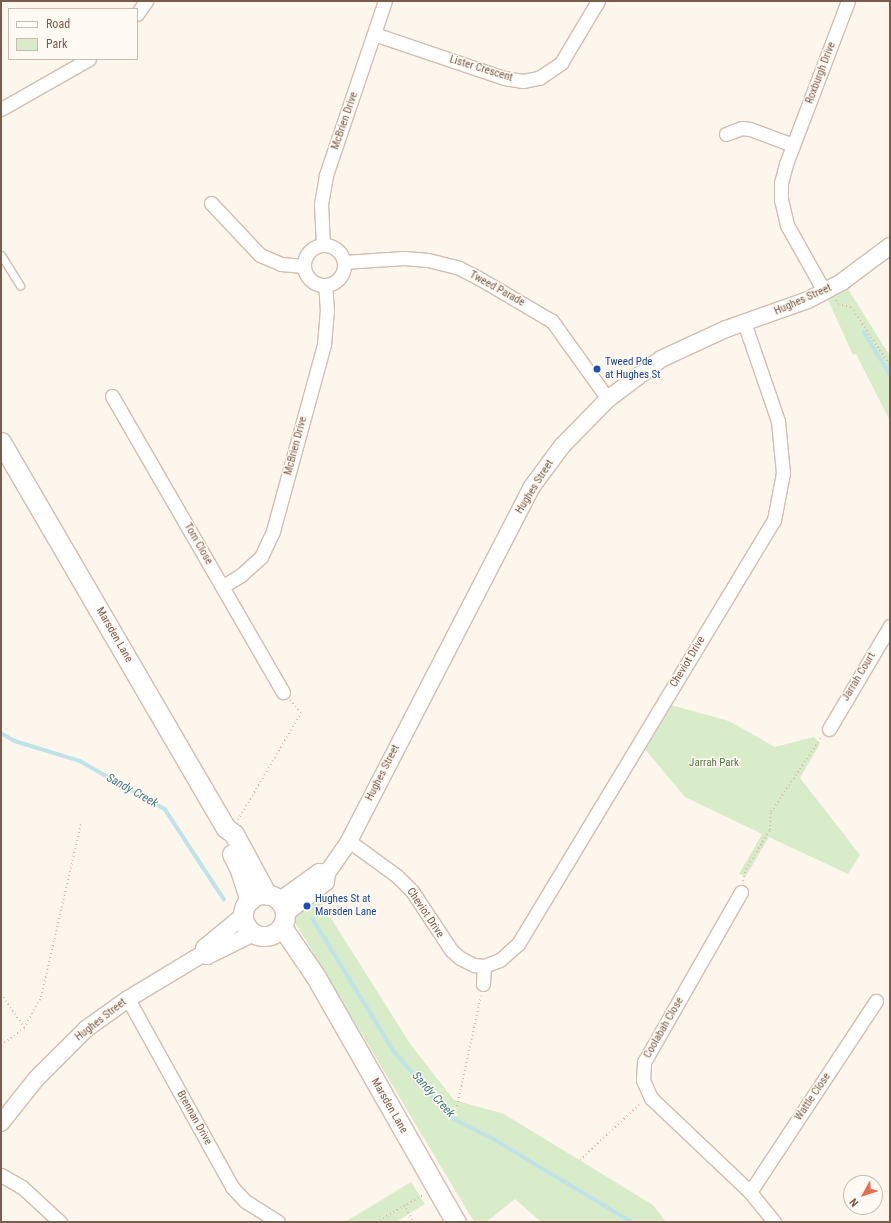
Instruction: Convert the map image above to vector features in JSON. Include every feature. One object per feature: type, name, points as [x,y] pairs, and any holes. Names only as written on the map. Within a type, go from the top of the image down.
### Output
[{"type":"main road","name":"Marsden Lane","points":[[1,442],[226,828],[234,834],[266,915],[307,981],[321,990],[456,1222]]},
{"type":"street","points":[[138,13],[146,1]]},
{"type":"street","name":"McBrien Drive","points":[[323,244],[321,221],[323,186],[385,1]]},
{"type":"street","name":"Lister Crescent","points":[[374,34],[504,78],[524,81],[545,75],[561,63],[598,1]]},
{"type":"street","name":"Roxburgh Drive","points":[[826,291],[794,240],[784,216],[781,183],[793,145],[848,1]]},
{"type":"street","points":[[1,107],[87,60]]},
{"type":"street","points":[[726,134],[742,128],[750,128],[793,145]]},
{"type":"street","points":[[211,203],[260,255],[281,264],[304,266]]},
{"type":"street","points":[[323,244],[337,249],[344,262],[340,278],[325,285],[309,278],[304,266],[307,253],[314,247],[323,244]]},
{"type":"street","name":"Hughes Street","points":[[1,1123],[36,1079],[86,1029],[128,999],[201,955],[207,956],[266,915],[326,882],[327,873],[349,841],[531,488],[562,446],[608,399],[661,359],[700,339],[744,322],[786,309],[826,291],[868,264],[890,246]]},
{"type":"street","name":"Tweed Parade","points":[[344,262],[404,258],[428,260],[459,268],[477,277],[552,321],[608,399]]},
{"type":"street","name":"McBrien Drive","points":[[223,586],[241,575],[261,557],[273,531],[324,344],[328,311],[325,285]]},
{"type":"street","name":"Cheviot Drive","points":[[349,841],[397,876],[412,891],[451,950],[474,965],[484,966],[500,960],[518,944],[774,520],[783,473],[778,421],[744,322]]},
{"type":"street","name":"Tom Close","points":[[112,396],[283,692]]},
{"type":"street","name":"Jarrah Court","points":[[829,729],[890,626]]},
{"type":"street","name":"Coolabah Close","points":[[741,892],[644,1062],[643,1080],[651,1098],[750,1192],[774,1222]]},
{"type":"street","points":[[483,984],[484,966]]},
{"type":"street","name":"Brennan Drive","points":[[128,999],[232,1187],[245,1201],[278,1222]]},
{"type":"street","name":"Wattle Close","points":[[750,1192],[876,1001]]},
{"type":"street","points":[[1,1175],[22,1187],[60,1222]]},
{"type":"lane","points":[[1,255],[20,286]]},
{"type":"path","points":[[826,291],[838,304],[851,307],[890,365]]},
{"type":"path","points":[[226,828],[240,819],[301,713],[283,692]]},
{"type":"path","points":[[741,892],[746,869],[770,830],[771,812],[813,746],[829,729]]},
{"type":"path","points":[[1,1045],[24,1028],[40,997],[81,824]]},
{"type":"path","points":[[457,1106],[483,984]]},
{"type":"path","points":[[1,994],[24,1028]]},
{"type":"path","points":[[580,1160],[640,1104],[651,1098]]},
{"type":"path","points":[[376,1222],[436,1187]]},
{"type":"path","points":[[404,1205],[414,1222]]},
{"type":"green space","points":[[843,281],[890,356],[890,421],[856,354],[853,355],[824,291]]},
{"type":"green space","name":"Jarrah Park","points":[[671,705],[729,721],[775,747],[814,737],[820,744],[800,778],[860,855],[848,874],[769,837],[746,876],[739,874],[762,834],[685,797],[644,748]]},
{"type":"green space","points":[[317,896],[411,1045],[454,1100],[504,1114],[653,1205],[666,1222],[541,1222],[515,1199],[486,1222],[474,1222],[295,922],[295,914]]},
{"type":"green space","points":[[411,1182],[425,1204],[396,1222],[345,1222]]},
{"type":"waterway","points":[[864,332],[890,374]]},
{"type":"waterway","name":"Sandy Creek","points":[[1,733],[15,741],[80,761],[165,809],[224,899]]},
{"type":"waterway","name":"Sandy Creek","points":[[313,919],[394,1051],[450,1117],[497,1141],[632,1222]]},
{"type":"place","name":"Tweed Pde at Hughes St","points":[[597,369]]},
{"type":"place","name":"Hughes St at Marsden Lane","points":[[307,906]]}]
